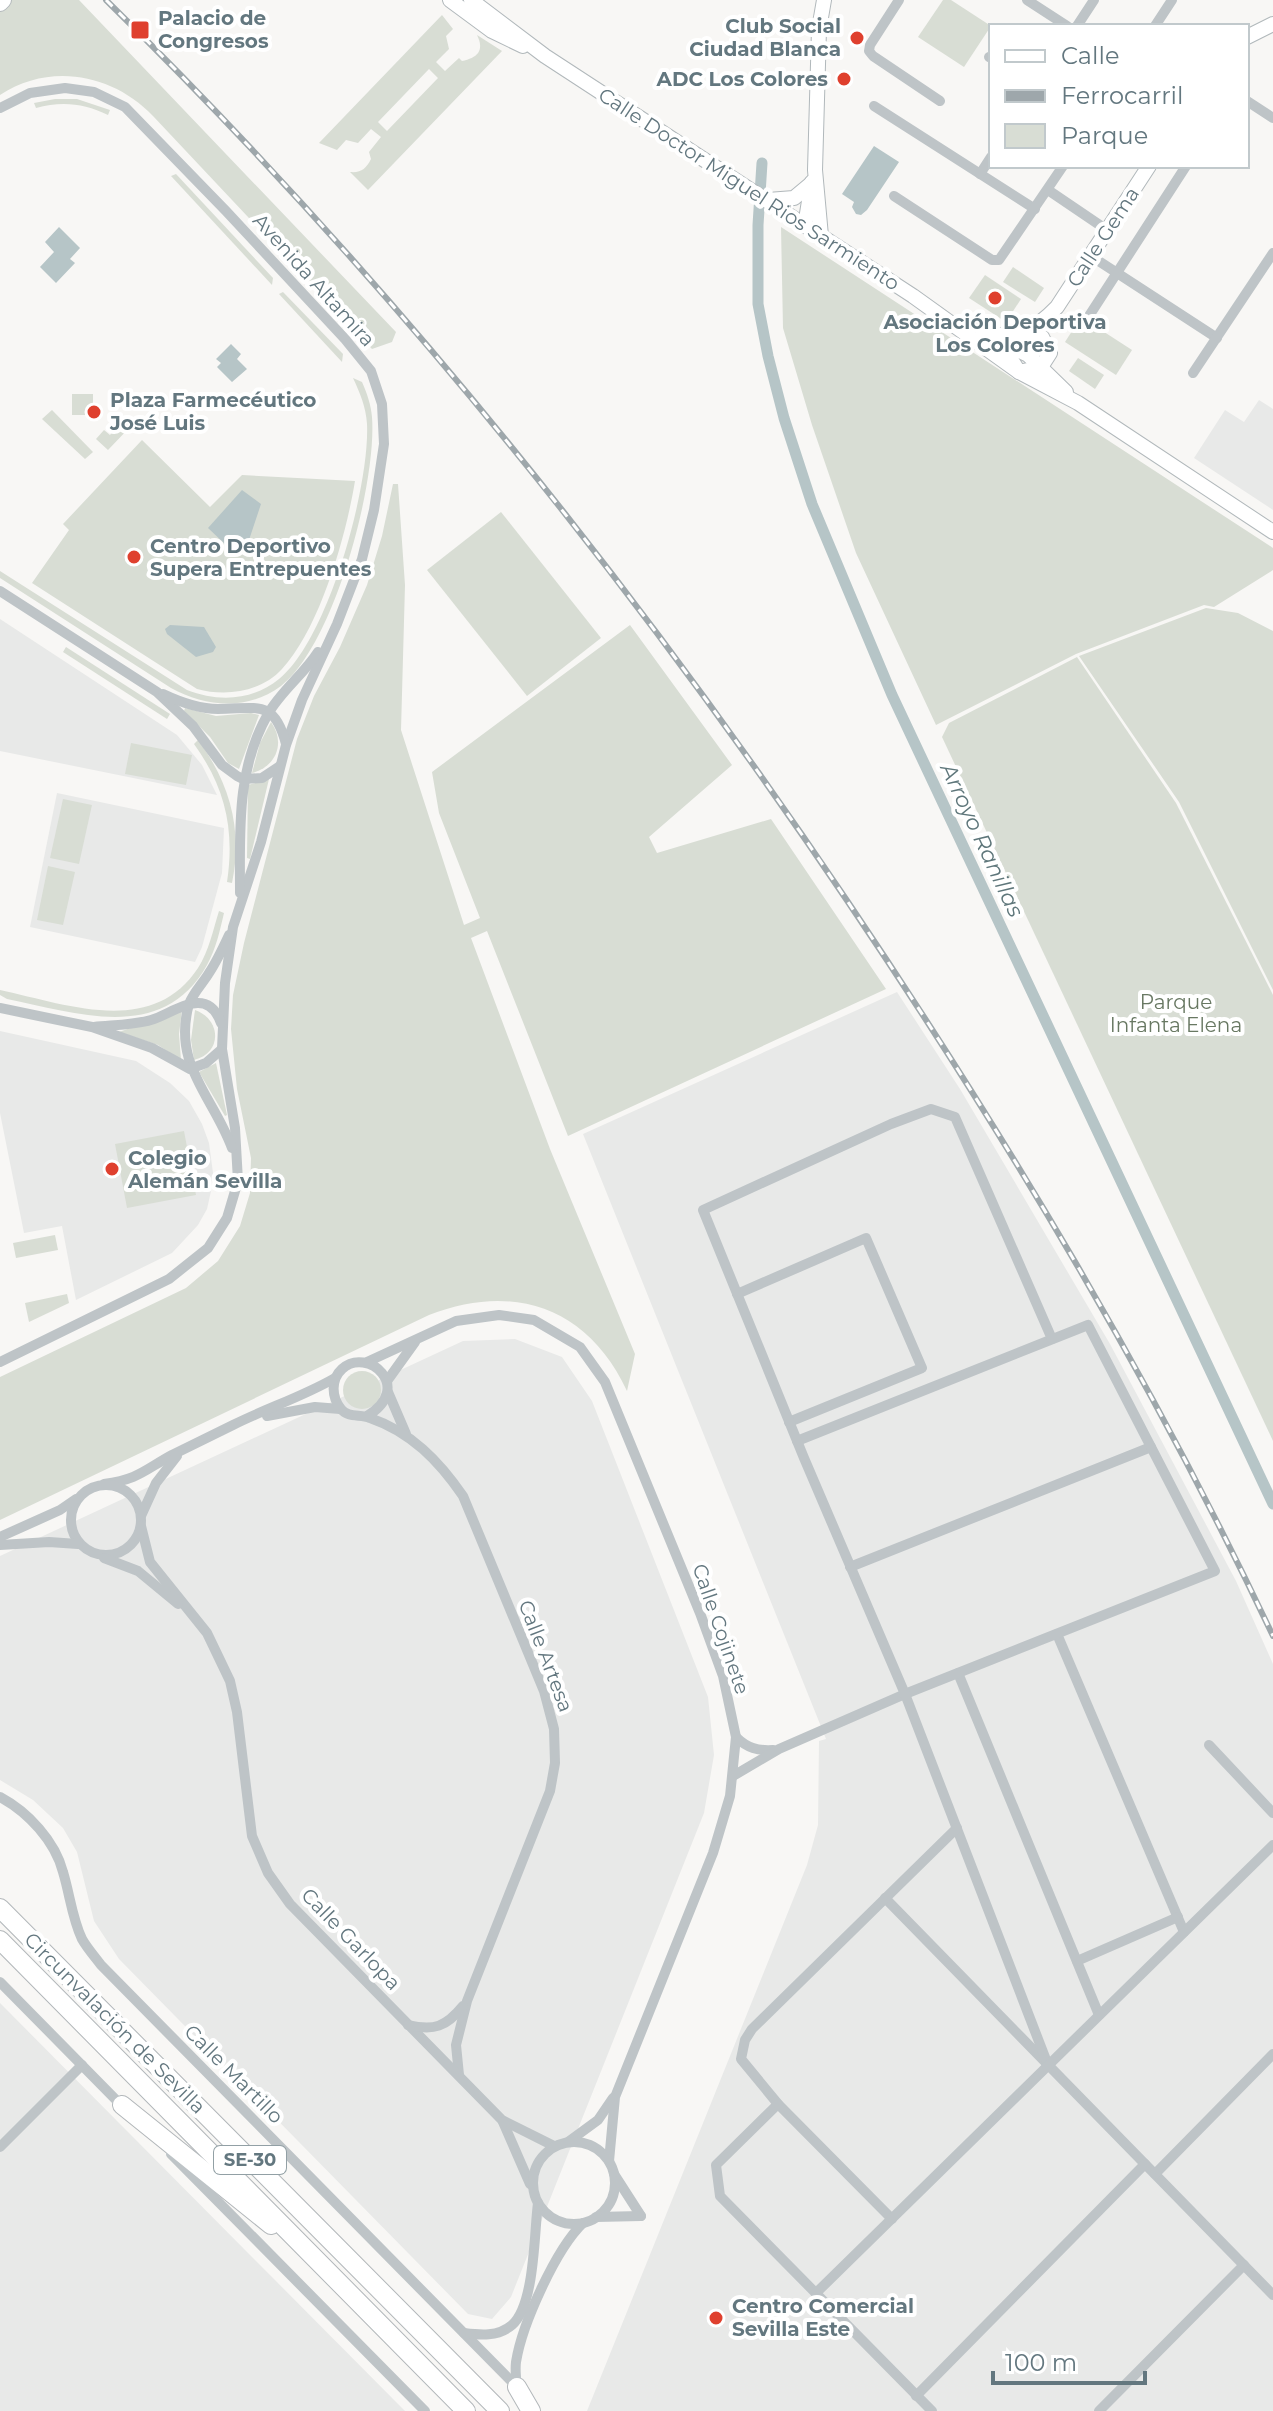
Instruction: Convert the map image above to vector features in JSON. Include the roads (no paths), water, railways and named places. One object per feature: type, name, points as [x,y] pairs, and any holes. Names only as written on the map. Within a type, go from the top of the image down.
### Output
[{"type":"highway","name":"Circunvalación de Sevilla","points":[[0,1908],[500,2411]]},
{"type":"highway","name":"Circunvalación de Sevilla","points":[[0,1940],[466,2411]]},
{"type":"highway","points":[[122,2105],[259,2217],[306,2249]]},
{"type":"highway","points":[[443,2387],[460,2411]]},
{"type":"highway","points":[[517,2387],[531,2411]]},
{"type":"main road","name":"Calle Doctor Miguel Rios Sarmiento","points":[[450,0],[492,31],[545,56]]},
{"type":"main road","name":"Calle Doctor Miguel Rios Sarmiento","points":[[471,0],[545,56],[952,323],[1019,372],[1078,403],[1273,532]]},
{"type":"main road","points":[[805,226],[814,176],[819,29],[824,0]]},
{"type":"main road","points":[[1249,36],[1273,24]]},
{"type":"main road","name":"Calle Gema","points":[[1025,333],[1057,307],[1148,168]]},
{"type":"main road","points":[[767,200],[794,198],[814,176]]},
{"type":"main road","points":[[814,176],[821,236]]},
{"type":"main road","points":[[805,226],[820,210]]},
{"type":"main road","name":"Calle Gema","points":[[1049,350],[1051,323],[1057,307]]},
{"type":"main road","name":"Calle Doctor Miguel Rios Sarmiento","points":[[952,323],[1028,355],[1078,403]]},
{"type":"main road","points":[[1025,333],[1010,345],[1009,356],[1019,372],[1041,367],[1049,350]]},
{"type":"main road","points":[[983,334],[1039,335],[1049,350],[1053,367],[1078,403]]},
{"type":"street","points":[[1027,0],[1064,24]]},
{"type":"street","points":[[1079,22],[1094,0]]},
{"type":"street","points":[[1156,24],[1172,0]]},
{"type":"street","points":[[897,1],[869,51],[940,101]]},
{"type":"street","name":"Avenida Altamira","points":[[0,108],[30,93],[65,88],[94,92],[125,107],[247,233],[371,371],[382,404],[384,444],[362,559],[286,745],[261,842],[233,927],[222,1049],[235,1128],[238,1181],[227,1218],[208,1248],[169,1279],[0,1362]]},
{"type":"street","points":[[1249,102],[1273,118]]},
{"type":"street","points":[[874,106],[1035,209]]},
{"type":"street","points":[[980,174],[989,160]]},
{"type":"street","points":[[894,196],[992,260],[999,260],[1062,168]]},
{"type":"street","points":[[1089,316],[1185,168]]},
{"type":"street","points":[[1048,190],[1107,230]]},
{"type":"street","points":[[1193,373],[1273,253]]},
{"type":"street","points":[[1091,256],[1217,338]]},
{"type":"street","points":[[0,591],[157,692],[193,726],[222,765],[243,779],[262,778],[280,766]]},
{"type":"street","name":"Avenida Altamira","points":[[240,902],[243,779],[254,742],[270,711],[308,667],[337,624]]},
{"type":"street","points":[[157,692],[187,704],[216,710],[251,706],[270,711],[281,725],[286,745]]},
{"type":"street","name":"Avenida Altamira","points":[[233,927],[210,972],[190,1002],[184,1038],[190,1069],[212,1104],[237,1161]]},
{"type":"street","points":[[92,1027],[150,1020],[190,1002],[207,1006],[218,1014],[222,1027]]},
{"type":"street","points":[[0,1008],[92,1027],[152,1048],[190,1069],[206,1063],[222,1049]]},
{"type":"street","points":[[1048,2065],[905,1694],[703,1210],[891,1124],[931,1109],[955,1117],[1052,1339]]},
{"type":"street","points":[[737,1294],[866,1238],[922,1368],[789,1422]]},
{"type":"street","name":"Calle Cojinete","points":[[367,1362],[456,1321],[499,1315],[534,1320],[580,1347],[605,1382],[695,1599],[723,1676],[736,1737],[730,1796],[713,1853],[615,2097],[598,2120],[568,2142]]},
{"type":"street","points":[[733,1776],[779,1749],[905,1694],[1215,1571],[1088,1325],[797,1441]]},
{"type":"street","name":"Calle Cojinete","points":[[388,1386],[400,1359],[418,1338]]},
{"type":"street","points":[[0,1537],[60,1510],[92,1487],[126,1481],[146,1473],[184,1449],[237,1423],[310,1393],[355,1362],[367,1362],[379,1369],[388,1386],[382,1407],[367,1416],[352,1416],[340,1409],[315,1407],[237,1423]]},
{"type":"street","points":[[335,1378],[333,1390],[340,1409]]},
{"type":"street","name":"Calle Artesa","points":[[388,1386],[406,1434]]},
{"type":"street","name":"Calle Artesa","points":[[367,1416],[406,1434],[447,1472],[463,1496],[544,1691],[554,1729],[555,1763],[550,1791],[467,2001],[456,2045],[459,2075]]},
{"type":"street","points":[[850,1567],[1151,1447]]},
{"type":"street","points":[[0,1545],[78,1544],[98,1555],[115,1555],[133,1543],[156,1483],[184,1449]]},
{"type":"street","points":[[104,1484],[121,1487],[134,1499],[141,1521]]},
{"type":"street","points":[[76,1499],[69,1520],[78,1544]]},
{"type":"street","name":"Calle Garlopa","points":[[141,1521],[150,1562],[220,1656],[230,1681],[237,1712],[252,1836],[268,1873],[290,1904],[502,2120],[554,2146]]},
{"type":"street","name":"Calle Garlopa","points":[[98,1555],[138,1571],[192,1615]]},
{"type":"street","points":[[1057,1634],[1184,1932]]},
{"type":"street","points":[[958,1673],[1099,2015]]},
{"type":"street","points":[[736,1737],[759,1751],[779,1749]]},
{"type":"street","points":[[1209,1745],[1273,1813]]},
{"type":"street","name":"Calle Martillo","points":[[0,1797],[16,1805],[52,1846],[63,1869],[83,1942],[101,1965],[517,2387]]},
{"type":"street","points":[[892,2219],[778,2104],[741,2059],[745,2040],[752,2029],[957,1828]]},
{"type":"street","points":[[816,2293],[1273,1845]]},
{"type":"street","points":[[885,1898],[1244,2265],[1271,2287]]},
{"type":"street","points":[[1077,1961],[1178,1917]]},
{"type":"street","points":[[0,1982],[425,2411]]},
{"type":"street","name":"Calle Artesa","points":[[408,2025],[425,2029],[450,2022],[467,2001]]},
{"type":"street","points":[[1155,2174],[1273,2054]]},
{"type":"street","points":[[0,2147],[82,2065]]},
{"type":"street","name":"Calle Cojinete","points":[[609,2161],[615,2097]]},
{"type":"street","points":[[778,2104],[716,2165],[720,2196],[932,2411]]},
{"type":"street","name":"Calle Garlopa","points":[[502,2120],[533,2190]]},
{"type":"street","points":[[464,2333],[486,2335],[502,2331],[513,2324],[521,2312],[534,2266],[538,2203],[533,2190],[533,2175],[538,2162],[554,2146],[568,2142],[587,2144],[600,2150],[641,2216],[596,2217]]},
{"type":"street","points":[[916,2396],[1145,2164]]},
{"type":"street","points":[[538,2203],[555,2219],[583,2223],[596,2217],[607,2206],[613,2193],[614,2174]]},
{"type":"street","points":[[517,2387],[515,2365],[520,2344],[560,2250],[583,2223]]},
{"type":"street","points":[[1099,2411],[1244,2265]]},
{"type":"waterway","name":"Arroyo Ranillas","points":[[762,163],[758,304],[784,418],[812,504],[892,695],[1273,1504]]},
{"type":"railway","points":[[106,0],[308,210],[404,319],[590,545],[764,780],[905,988],[1074,1260],[1177,1445],[1273,1636]]},
{"type":"place","name":"Palacio de Congresos","points":[[140,30]]},
{"type":"place","name":"Club Social Ciudad Blanca","points":[[857,38]]},
{"type":"place","name":"ADC Los Colores","points":[[844,79]]},
{"type":"place","name":"Asociación Deportiva Los Colores","points":[[995,298]]},
{"type":"place","name":"Plaza Farmecéutico José Luis","points":[[94,412]]},
{"type":"place","name":"Centro Deportivo Supera Entrepuentes","points":[[134,557]]},
{"type":"place","name":"Colegio Alemán Sevilla","points":[[112,1169]]},
{"type":"place","name":"Centro Comercial Sevilla Este","points":[[716,2318]]},
{"type":"park label","name":"Parque Infanta Elena","points":[[1176,1014]]}]
